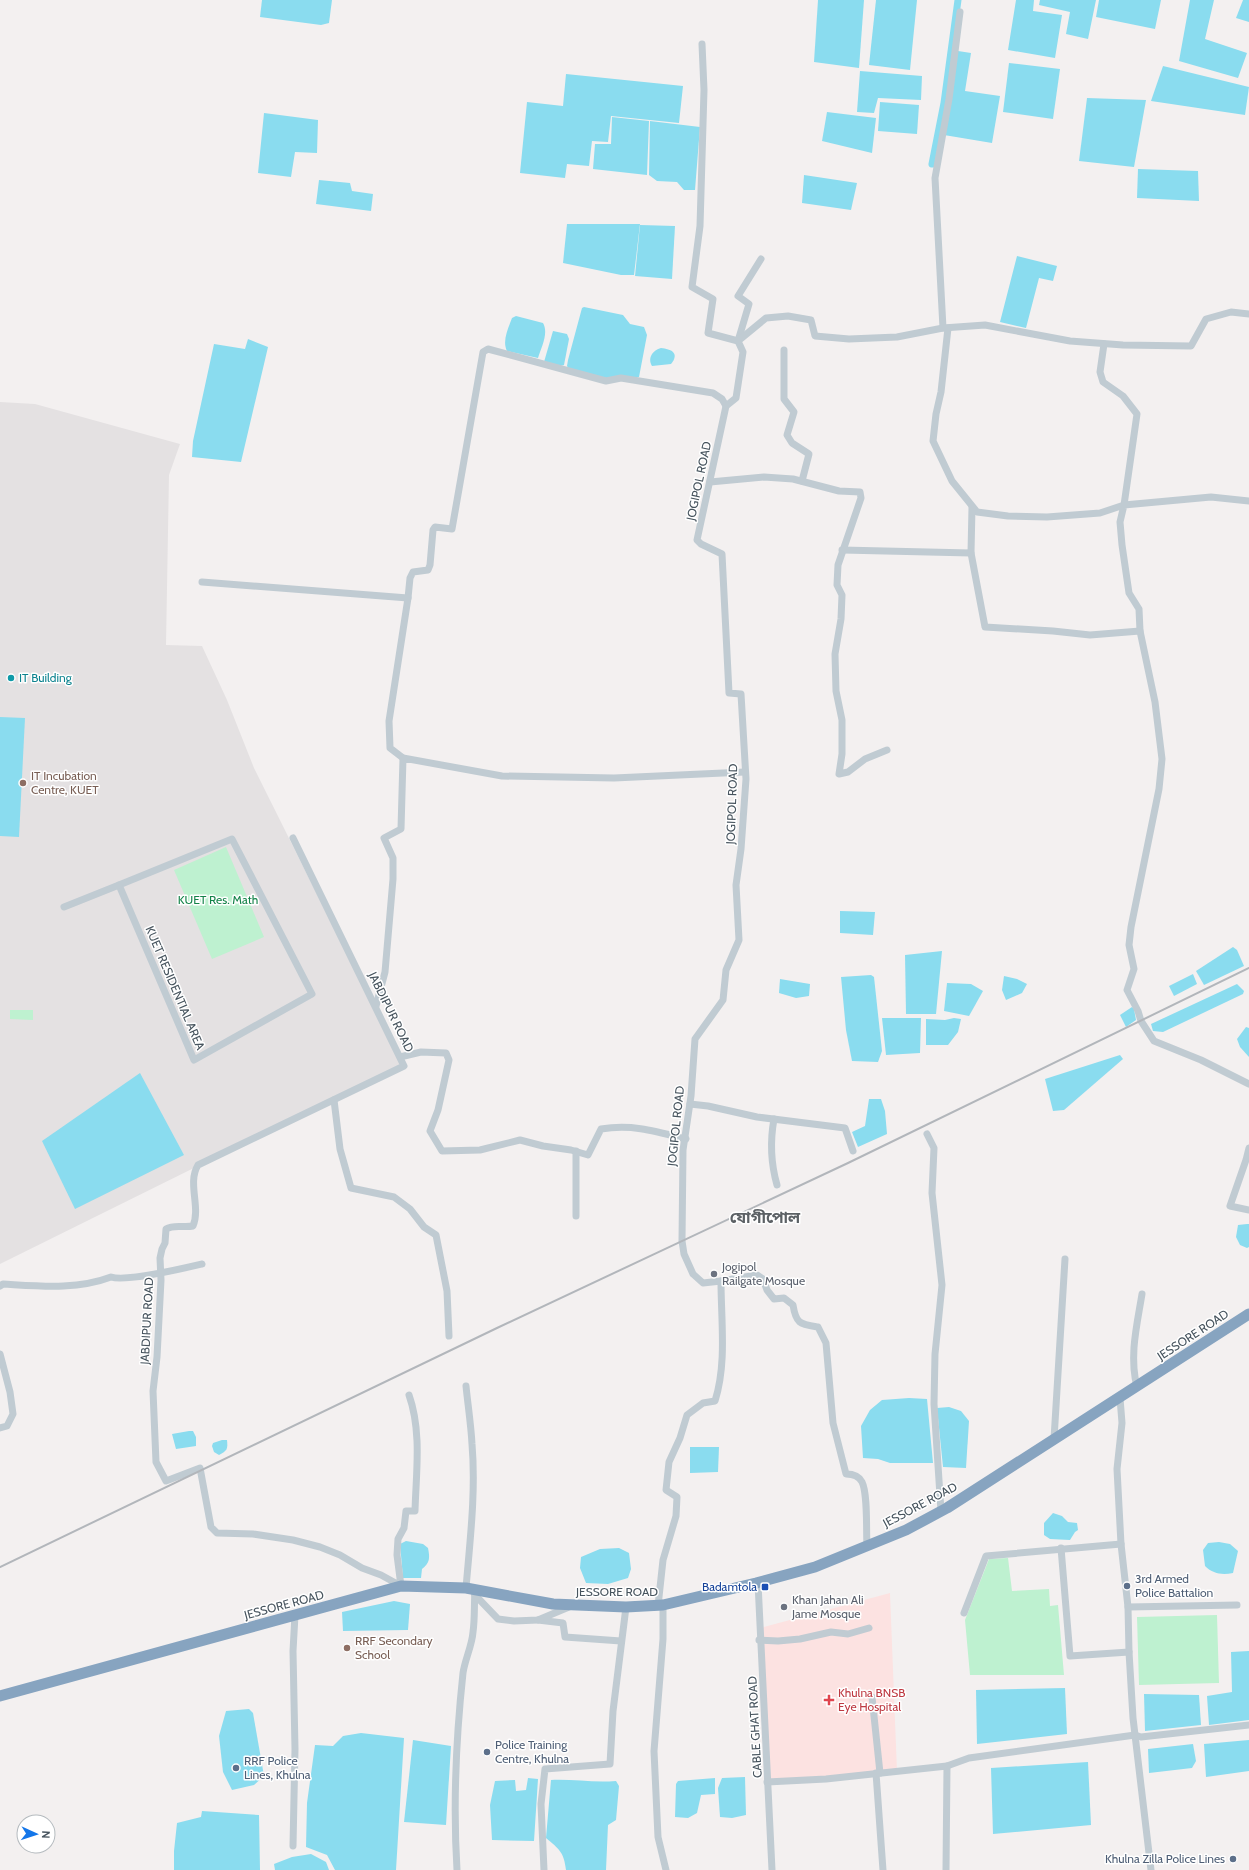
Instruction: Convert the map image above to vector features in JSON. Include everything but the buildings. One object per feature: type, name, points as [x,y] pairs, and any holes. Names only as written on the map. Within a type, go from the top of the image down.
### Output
[{"type":"highway","name":"JESSORE ROAD","points":[[0,1696],[400,1586],[472,1591],[553,1604],[626,1607],[661,1605],[757,1583],[815,1567],[906,1530],[941,1511],[1120,1398],[1249,1314]]},
{"type":"street","points":[[960,12],[949,99],[935,178],[946,328],[941,392],[936,414],[933,441],[952,481],[977,512],[1008,516],[1048,517],[1100,513],[1124,506],[1211,497],[1249,501]]},
{"type":"street","points":[[702,44],[704,90],[700,226],[692,287],[713,299],[708,333],[738,341]]},
{"type":"street","points":[[738,341],[749,304],[738,296],[761,259]]},
{"type":"street","points":[[738,341],[766,318],[788,316],[811,320],[815,336],[843,339],[897,337],[946,328],[984,325],[1070,341],[1104,344],[1191,346],[1206,319],[1231,312],[1249,314]]},
{"type":"street","name":"JOGIPOL ROAD","points":[[721,1281],[703,1283],[693,1274],[684,1254],[681,1217],[684,1191],[682,1178],[683,1150],[686,1139],[690,1104],[695,1039],[724,1000],[726,970],[739,940],[736,885],[741,849],[746,772],[741,694],[729,693],[722,554],[701,544],[697,540],[726,406],[736,398],[743,352],[738,341]]},
{"type":"street","points":[[1104,344],[1100,372],[1103,382],[1123,396],[1137,414],[1124,506],[1120,522],[1129,593],[1139,609],[1140,631],[1155,702],[1162,759],[1157,797],[1130,933],[1129,945],[1134,969],[1127,990],[1138,1011],[1141,1021],[1154,1041],[1201,1060],[1249,1084]]},
{"type":"street","points":[[726,406],[722,399],[713,393],[621,378],[606,381],[488,349],[483,352],[452,529],[435,527],[433,530],[430,565],[428,570],[413,572],[410,578],[389,721],[390,748],[403,758],[502,776],[614,778],[746,772]]},
{"type":"street","points":[[784,350],[784,399],[794,412],[787,435],[792,443],[809,454],[802,481]]},
{"type":"street","points":[[710,482],[764,477],[793,479],[839,491],[860,492],[861,498],[838,565],[837,585],[842,595],[835,654],[836,691],[842,720],[842,754],[839,774],[848,772],[865,759],[887,750]]},
{"type":"street","points":[[972,507],[971,553],[985,627],[1090,635],[1140,631]]},
{"type":"street","points":[[842,550],[971,553]]},
{"type":"street","points":[[202,582],[408,598]]},
{"type":"street","points":[[376,1006],[385,972],[393,879],[393,858],[384,838],[401,829],[403,758]]},
{"type":"street","name":"JABDIPUR ROAD","points":[[293,838],[404,1066],[198,1165],[195,1170],[194,1179],[196,1218],[193,1226],[171,1226],[166,1229],[165,1244],[160,1258],[157,1357],[153,1391],[156,1462],[166,1481],[200,1468],[212,1527],[217,1534],[253,1534],[293,1540],[320,1547],[340,1555],[362,1568],[381,1575],[400,1586]]},
{"type":"street","name":"KUET RESIDENTIAL AREA","points":[[232,839],[312,994],[194,1060],[119,885],[232,839]]},
{"type":"street","points":[[64,906],[119,885]]},
{"type":"street","points":[[400,1058],[421,1052],[446,1053],[449,1060],[438,1110],[430,1131],[442,1151],[480,1150],[520,1140],[576,1151],[588,1155],[601,1129],[620,1126],[652,1130],[686,1139]]},
{"type":"street","points":[[334,1100],[340,1149],[351,1188],[394,1197],[410,1209],[424,1227],[436,1235],[447,1291],[449,1336]]},
{"type":"street","points":[[690,1104],[708,1106],[757,1117],[845,1128],[853,1150]]},
{"type":"street","points":[[774,1119],[771,1133],[773,1172],[777,1185]]},
{"type":"street","points":[[927,1134],[934,1148],[932,1192],[942,1285],[935,1354],[934,1404],[941,1511]]},
{"type":"street","points":[[1249,1148],[1230,1206],[1249,1210]]},
{"type":"street","points":[[576,1151],[576,1216]]},
{"type":"street","points":[[1054,1439],[1065,1259]]},
{"type":"street","points":[[0,1286],[3,1284],[42,1286],[89,1284],[111,1277],[116,1279],[202,1264]]},
{"type":"street","points":[[666,1870],[658,1837],[654,1751],[663,1639],[661,1605],[663,1560],[676,1516],[677,1497],[666,1490],[669,1462],[680,1438],[687,1415],[703,1403],[715,1401],[721,1383],[721,1281],[757,1275],[763,1279],[767,1290],[774,1299],[784,1298],[793,1305],[795,1317],[802,1325],[818,1327],[826,1343],[833,1423],[840,1454],[846,1474],[854,1474],[862,1482],[867,1546]]},
{"type":"street","points":[[1137,1387],[1133,1373],[1132,1358],[1142,1294]]},
{"type":"street","points":[[0,1354],[10,1392],[13,1414],[4,1427]]},
{"type":"street","points":[[457,1870],[455,1794],[459,1722],[463,1671],[473,1633],[473,1476],[472,1445],[466,1386]]},
{"type":"street","points":[[400,1586],[397,1555],[398,1539],[404,1528],[406,1512],[415,1512],[417,1433],[415,1412],[409,1395]]},
{"type":"street","points":[[1120,1398],[1122,1423],[1117,1468],[1128,1608],[1129,1652],[1135,1735],[1151,1870]]},
{"type":"street","points":[[964,1613],[986,1556],[1061,1548],[1122,1544]]},
{"type":"street","points":[[1061,1548],[1070,1656],[1129,1652]]},
{"type":"street","name":"CABLE GHAT ROAD","points":[[757,1583],[768,1782],[771,1870]]},
{"type":"street","points":[[472,1591],[498,1619],[538,1620],[563,1623],[565,1637],[621,1641]]},
{"type":"street","points":[[538,1620],[573,1605]]},
{"type":"street","points":[[1128,1608],[1237,1605]]},
{"type":"street","points":[[544,1870],[541,1804],[546,1769],[610,1764],[613,1711],[626,1607]]},
{"type":"street","points":[[293,1846],[295,1749],[293,1651],[295,1615]]},
{"type":"street","points":[[760,1640],[800,1639],[832,1632],[848,1634],[869,1628]]},
{"type":"street","points":[[872,1697],[878,1773],[882,1870]]},
{"type":"street","points":[[768,1782],[826,1779],[947,1766],[969,1758],[1135,1735],[1141,1737],[1249,1725]]},
{"type":"street","points":[[946,1870],[947,1766]]},
{"type":"shaded area","points":[[0,402],[35,404],[180,444],[169,475],[166,645],[202,646],[227,700],[254,768],[402,1065],[0,1264]]},
{"type":"shaded area","name":"Khulna BNSB Eye Hospital","points":[[890,1593],[897,1771],[768,1782],[760,1628]]},
{"type":"green space","name":"KUET Res. Math","points":[[226,847],[264,937],[212,959],[174,870]]},
{"type":"green space","points":[[10,1010],[33,1010],[33,1020],[10,1019]]},
{"type":"green space","points":[[1008,1558],[1012,1591],[1049,1589],[1050,1606],[1058,1605],[1064,1675],[970,1675],[965,1620],[989,1559]]},
{"type":"green space","points":[[1217,1615],[1219,1683],[1139,1685],[1137,1617]]},
{"type":"water","points":[[262,0],[332,0],[329,23],[321,25],[260,17]]},
{"type":"water","points":[[818,0],[864,0],[859,68],[814,62]]},
{"type":"water","points":[[876,0],[917,0],[910,70],[869,65]]},
{"type":"water","points":[[1016,0],[1034,0],[1033,11],[1062,15],[1055,58],[1008,50]]},
{"type":"water","points":[[1040,0],[1096,0],[1088,39],[1066,34],[1070,12],[1039,5]]},
{"type":"water","points":[[1099,0],[1161,0],[1155,29],[1096,17]]},
{"type":"water","points":[[1190,0],[1214,0],[1205,39],[1247,53],[1238,78],[1179,61]]},
{"type":"water","points":[[1243,0],[1249,0],[1249,22],[1236,18]]},
{"type":"water","points":[[958,51],[971,53],[965,91],[1000,96],[992,143],[944,135]]},
{"type":"water","points":[[1009,63],[1060,69],[1053,119],[1003,112]]},
{"type":"water","points":[[1163,66],[1249,87],[1245,115],[1151,101]]},
{"type":"water","points":[[860,71],[922,76],[921,100],[878,98],[874,113],[857,112]]},
{"type":"water","points":[[566,74],[683,86],[679,123],[611,116],[608,142],[592,141],[589,166],[567,164],[565,178],[520,173],[527,102],[563,106]]},
{"type":"water","points":[[1087,98],[1146,100],[1134,167],[1079,161]]},
{"type":"water","points":[[880,102],[919,105],[917,134],[878,131]]},
{"type":"water","points":[[827,112],[876,118],[872,153],[822,141]]},
{"type":"water","points":[[264,113],[318,120],[317,153],[295,152],[291,177],[258,173]]},
{"type":"water","points":[[612,117],[649,121],[647,175],[593,169],[595,144],[611,144]]},
{"type":"water","points":[[650,121],[700,127],[695,190],[684,190],[677,182],[657,181],[649,175]]},
{"type":"water","points":[[1138,169],[1198,171],[1199,201],[1137,198]]},
{"type":"water","points":[[804,175],[857,183],[851,210],[802,203]]},
{"type":"water","points":[[319,180],[350,183],[352,191],[373,194],[371,211],[316,204]]},
{"type":"water","points":[[567,224],[640,224],[634,275],[621,275],[563,263]]},
{"type":"water","points":[[640,225],[675,226],[672,279],[635,276]]},
{"type":"water","points":[[1017,256],[1057,266],[1053,281],[1039,278],[1026,328],[1000,322]]},
{"type":"water","points":[[584,307],[623,315],[630,324],[644,327],[647,335],[639,377],[604,379],[569,369],[567,366],[568,360],[582,308]]},
{"type":"water","points":[[516,316],[543,323],[545,327],[545,336],[538,358],[507,351],[505,343],[506,335],[512,318]]},
{"type":"water","points":[[553,331],[567,334],[569,339],[564,365],[560,366],[544,362]]},
{"type":"water","points":[[248,339],[268,347],[241,462],[192,457],[193,441],[214,344],[245,349]]},
{"type":"water","points":[[661,348],[668,349],[673,352],[675,357],[674,360],[671,364],[652,366],[650,360],[653,352]]},
{"type":"water","points":[[0,717],[25,718],[19,837],[0,836]]},
{"type":"water","points":[[840,911],[875,912],[873,935],[840,933]]},
{"type":"water","points":[[1233,947],[1237,950],[1244,966],[1204,985],[1196,971]]},
{"type":"water","points":[[942,951],[936,1014],[906,1014],[905,955]]},
{"type":"water","points":[[1193,974],[1197,984],[1174,996],[1169,986]]},
{"type":"water","points":[[871,975],[874,977],[882,1051],[878,1062],[852,1061],[846,1030],[841,977]]},
{"type":"water","points":[[1004,976],[1017,979],[1027,984],[1022,993],[1006,1000],[1002,990]]},
{"type":"water","points":[[780,979],[810,984],[809,996],[796,998],[779,993]]},
{"type":"water","points":[[947,983],[971,984],[983,991],[969,1016],[944,1011]]},
{"type":"water","points":[[1237,984],[1244,991],[1243,994],[1163,1032],[1153,1031],[1151,1024]]},
{"type":"water","points":[[1132,1007],[1134,1009],[1136,1020],[1126,1027],[1120,1015]]},
{"type":"water","points":[[882,1018],[921,1018],[920,1053],[886,1055]]},
{"type":"water","points":[[954,1018],[961,1019],[958,1032],[948,1045],[926,1045],[926,1019],[945,1020]]},
{"type":"water","points":[[1246,1027],[1249,1028],[1249,1057],[1240,1047],[1237,1039]]},
{"type":"water","points":[[1120,1055],[1123,1059],[1064,1110],[1053,1111],[1045,1079]]},
{"type":"water","points":[[140,1073],[184,1155],[75,1209],[42,1141]]},
{"type":"water","points":[[869,1099],[881,1099],[885,1111],[887,1134],[858,1147],[852,1132],[865,1126]]},
{"type":"water","points":[[1249,1224],[1249,1247],[1247,1248],[1240,1245],[1236,1237],[1238,1225]]},
{"type":"water","points":[[909,1398],[927,1399],[933,1463],[890,1463],[878,1459],[863,1458],[861,1426],[870,1410],[882,1400]]},
{"type":"water","points":[[949,1407],[961,1411],[969,1421],[966,1468],[943,1467],[937,1408]]},
{"type":"water","points":[[193,1431],[196,1437],[196,1446],[176,1449],[172,1434]]},
{"type":"water","points":[[227,1440],[227,1448],[219,1455],[214,1452],[212,1446],[213,1443]]},
{"type":"water","points":[[690,1447],[719,1447],[718,1472],[690,1473]]},
{"type":"water","points":[[1053,1513],[1062,1516],[1068,1522],[1077,1523],[1078,1530],[1070,1540],[1050,1539],[1044,1535],[1044,1523]]},
{"type":"water","points":[[406,1541],[423,1544],[428,1548],[429,1560],[427,1565],[422,1569],[421,1578],[403,1578],[400,1544]]},
{"type":"water","points":[[1219,1542],[1230,1544],[1238,1551],[1233,1573],[1218,1573],[1211,1571],[1205,1566],[1203,1550],[1208,1543]]},
{"type":"water","points":[[619,1548],[629,1553],[631,1569],[628,1578],[608,1584],[586,1583],[580,1568],[581,1557],[600,1549]]},
{"type":"water","points":[[394,1601],[410,1604],[408,1630],[343,1631],[342,1612]]},
{"type":"water","points":[[1249,1651],[1249,1720],[1209,1725],[1207,1696],[1232,1692],[1231,1652]]},
{"type":"water","points":[[1065,1688],[1067,1734],[977,1744],[976,1690]]},
{"type":"water","points":[[1144,1694],[1199,1695],[1201,1725],[1145,1731]]},
{"type":"water","points":[[249,1709],[253,1713],[264,1776],[254,1785],[232,1790],[223,1772],[219,1736],[226,1711]]},
{"type":"water","points":[[361,1733],[404,1738],[396,1870],[335,1870],[327,1855],[306,1847],[307,1803],[315,1745],[333,1746],[343,1736]]},
{"type":"water","points":[[413,1740],[451,1746],[446,1825],[404,1822]]},
{"type":"water","points":[[1249,1740],[1249,1771],[1206,1777],[1204,1744]]},
{"type":"water","points":[[1193,1744],[1196,1761],[1192,1768],[1149,1773],[1148,1749]]},
{"type":"water","points":[[1088,1762],[1091,1825],[993,1834],[991,1768]]},
{"type":"water","points":[[745,1777],[746,1815],[732,1818],[720,1817],[718,1788],[722,1778]]},
{"type":"water","points":[[528,1778],[538,1779],[534,1841],[492,1840],[490,1805],[495,1781],[515,1780],[516,1791],[526,1790]]},
{"type":"water","points":[[715,1778],[715,1794],[701,1795],[697,1813],[688,1818],[675,1817],[676,1784],[678,1781]]},
{"type":"water","points":[[551,1780],[600,1782],[616,1781],[619,1786],[616,1820],[608,1825],[606,1870],[566,1870],[564,1859],[560,1851],[546,1838]]},
{"type":"water","points":[[202,1811],[259,1815],[260,1870],[174,1870],[174,1851],[177,1823],[201,1817]]},
{"type":"water","points":[[311,1854],[326,1862],[329,1870],[275,1870],[274,1864],[292,1857]]},
{"type":"waterway","points":[[932,164],[944,103],[958,0]]},
{"type":"railway","points":[[0,1567],[497,1328],[848,1163],[1249,968]]},
{"type":"place","name":"IT Building","points":[[11,678]]},
{"type":"place","name":"IT Incubation Centre, KUET","points":[[23,783]]},
{"type":"place","name":"Jogipol Railgate Mosque","points":[[714,1274]]},
{"type":"place","name":"3rd Armed Police Battalion","points":[[1127,1586]]},
{"type":"place","name":"Badamtola","points":[[765,1587]]},
{"type":"place","name":"Khan Jahan Ali Jame Mosque","points":[[784,1607]]},
{"type":"place","name":"RRF Secondary School","points":[[347,1648]]},
{"type":"place","name":"Khulna BNSB Eye Hospital","points":[[829,1700]]},
{"type":"place","name":"Police Training Centre, Khulna","points":[[487,1752]]},
{"type":"place","name":"RRF Police Lines, Khulna","points":[[236,1768]]},
{"type":"place","name":"Khulna Zilla Police Lines","points":[[1233,1859]]},
{"type":"district","name":"যোগীপোল","points":[[765,1217]]}]
